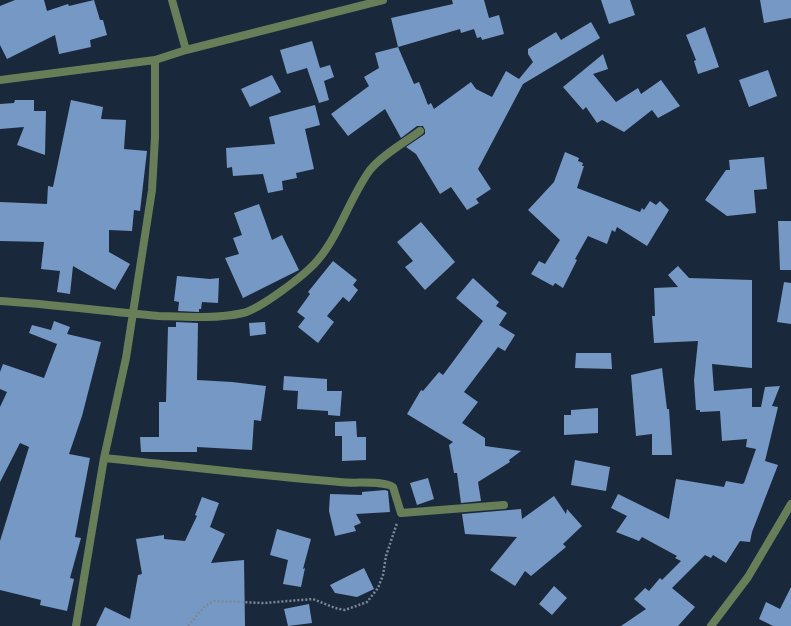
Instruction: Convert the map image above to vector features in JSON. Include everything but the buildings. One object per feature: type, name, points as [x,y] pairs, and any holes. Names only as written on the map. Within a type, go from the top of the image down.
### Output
[{"type":"street","points":[[172,0],[186,50]]},
{"type":"street","points":[[0,80],[155,60],[186,50],[383,0]]},
{"type":"street","points":[[76,626],[104,458],[126,358],[152,190],[155,137],[155,60]]},
{"type":"street","points":[[0,301],[45,304],[132,315],[178,317],[216,316],[245,313],[272,298],[316,262],[335,237],[372,168],[420,131]]},
{"type":"street","points":[[104,458],[321,481],[358,484],[385,483],[393,488],[401,513],[504,505]]},
{"type":"street","points":[[711,626],[748,577],[791,504]]},
{"type":"path","points":[[188,626],[205,606],[214,601],[264,603],[313,599],[335,608],[345,610],[367,602],[378,588],[383,575],[390,544],[401,513]]}]
